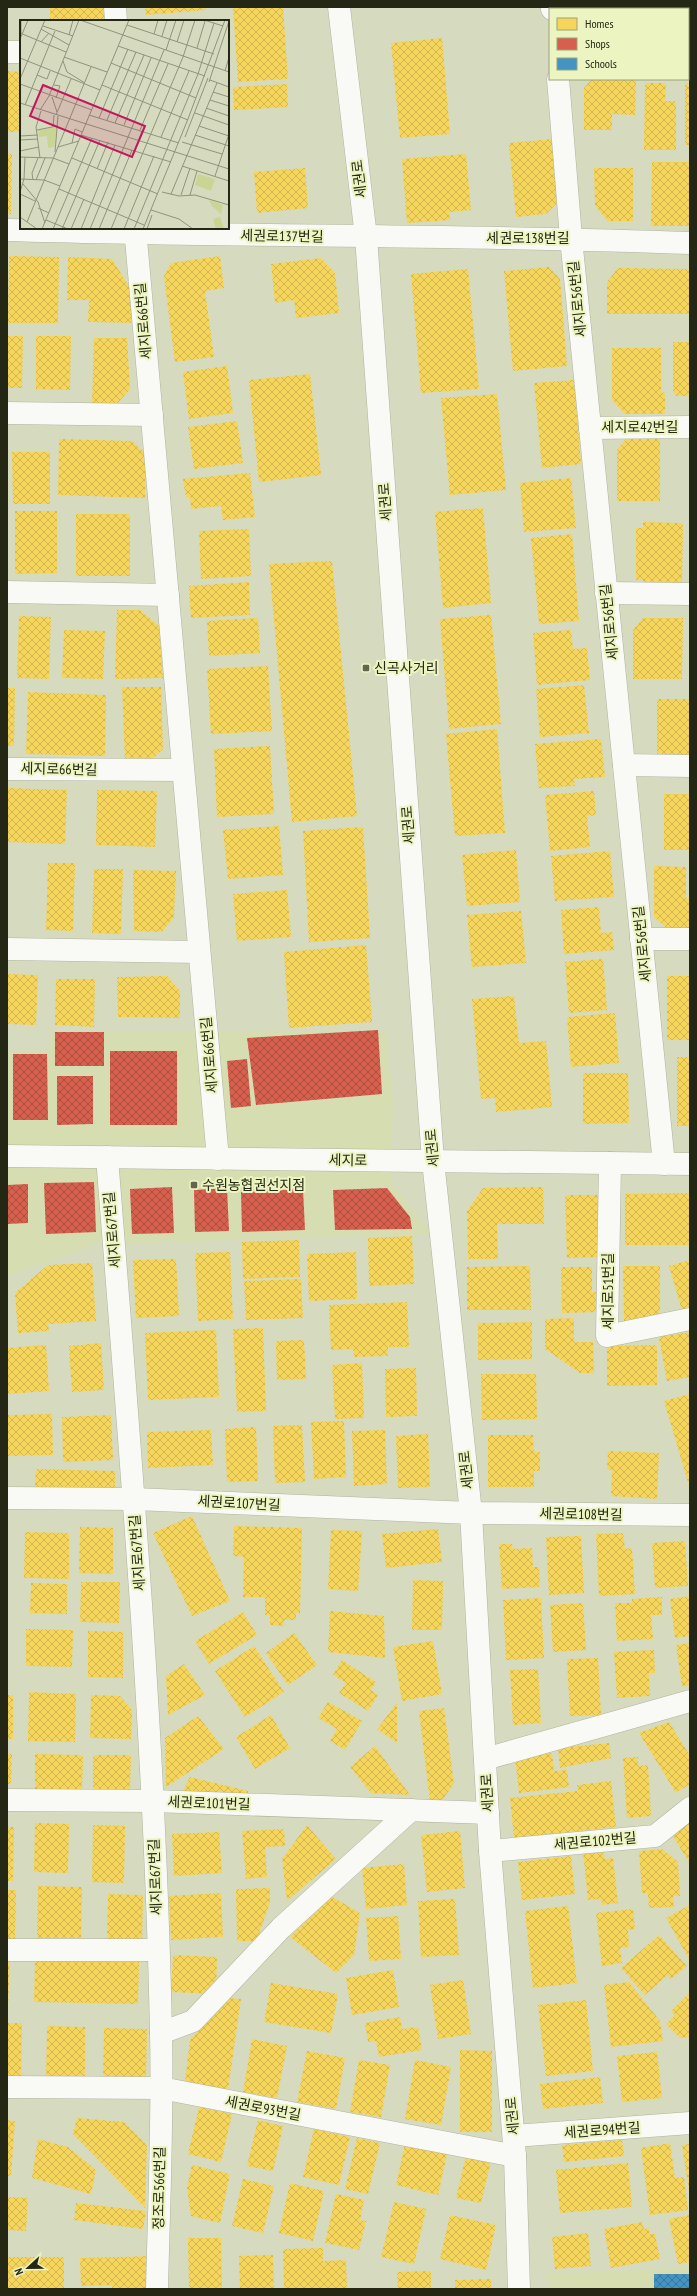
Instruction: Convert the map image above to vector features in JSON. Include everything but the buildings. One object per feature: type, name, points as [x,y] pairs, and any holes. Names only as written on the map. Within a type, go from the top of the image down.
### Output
[{"type":"street","points":[[115,7],[116,20]]},
{"type":"street","name":"세권로","points":[[339,7],[366,237],[432,1161],[471,1513],[490,1851],[515,2146],[519,2289]]},
{"type":"street","points":[[7,52],[20,52]]},
{"type":"street","name":"세지로56번길","points":[[558,80],[571,238],[664,1164]]},
{"type":"street","name":"세권로137번길","points":[[7,230],[135,231],[366,237]]},
{"type":"street","name":"세지로66번길","points":[[135,231],[218,1159]]},
{"type":"street","name":"세권로138번길","points":[[366,237],[571,238],[690,242]]},
{"type":"street","points":[[7,414],[152,415]]},
{"type":"street","name":"세지로42번길","points":[[590,428],[690,427]]},
{"type":"street","points":[[7,592],[168,595]]},
{"type":"street","points":[[606,593],[690,594]]},
{"type":"street","points":[[624,765],[690,766]]},
{"type":"street","name":"세지로66번길","points":[[7,769],[183,770]]},
{"type":"street","points":[[641,939],[690,939]]},
{"type":"street","points":[[7,949],[199,952]]},
{"type":"street","name":"세지로","points":[[7,1156],[690,1164]]},
{"type":"street","name":"세지로67번길","points":[[107,1158],[134,1498],[153,1801],[161,2033],[161,2088]]},
{"type":"street","name":"세지로51번길","points":[[610,1163],[607,1336],[690,1319]]},
{"type":"street","name":"세권로107번길","points":[[7,1498],[134,1498],[471,1513]]},
{"type":"street","name":"세권로108번길","points":[[471,1513],[690,1515]]},
{"type":"street","points":[[485,1759],[688,1706]]},
{"type":"street","name":"세권로101번길","points":[[7,1800],[153,1801],[488,1813]]},
{"type":"street","name":"세권로102번길","points":[[490,1851],[655,1836],[690,1808]]},
{"type":"street","points":[[161,2033],[193,2020],[281,1928],[410,1810]]},
{"type":"street","points":[[7,1950],[157,1950]]},
{"type":"street","name":"세권로93번길","points":[[7,2087],[161,2088],[515,2146]]},
{"type":"street","name":"정조로566번길","points":[[157,2289],[161,2088]]},
{"type":"street","name":"세권로94번길","points":[[515,2146],[690,2123]]},
{"type":"shaded area","points":[[49,1032],[386,1032],[393,1101],[391,1181],[432,1234],[96,1244],[7,1276],[7,1051],[50,1051]]},
{"type":"shaded area","points":[[690,2268],[690,2289],[549,2289],[548,2274]]},
{"type":"place","name":"신곡사거리","points":[[366,668]]},
{"type":"place","name":"수원농협권선지점","points":[[194,1185]]}]
